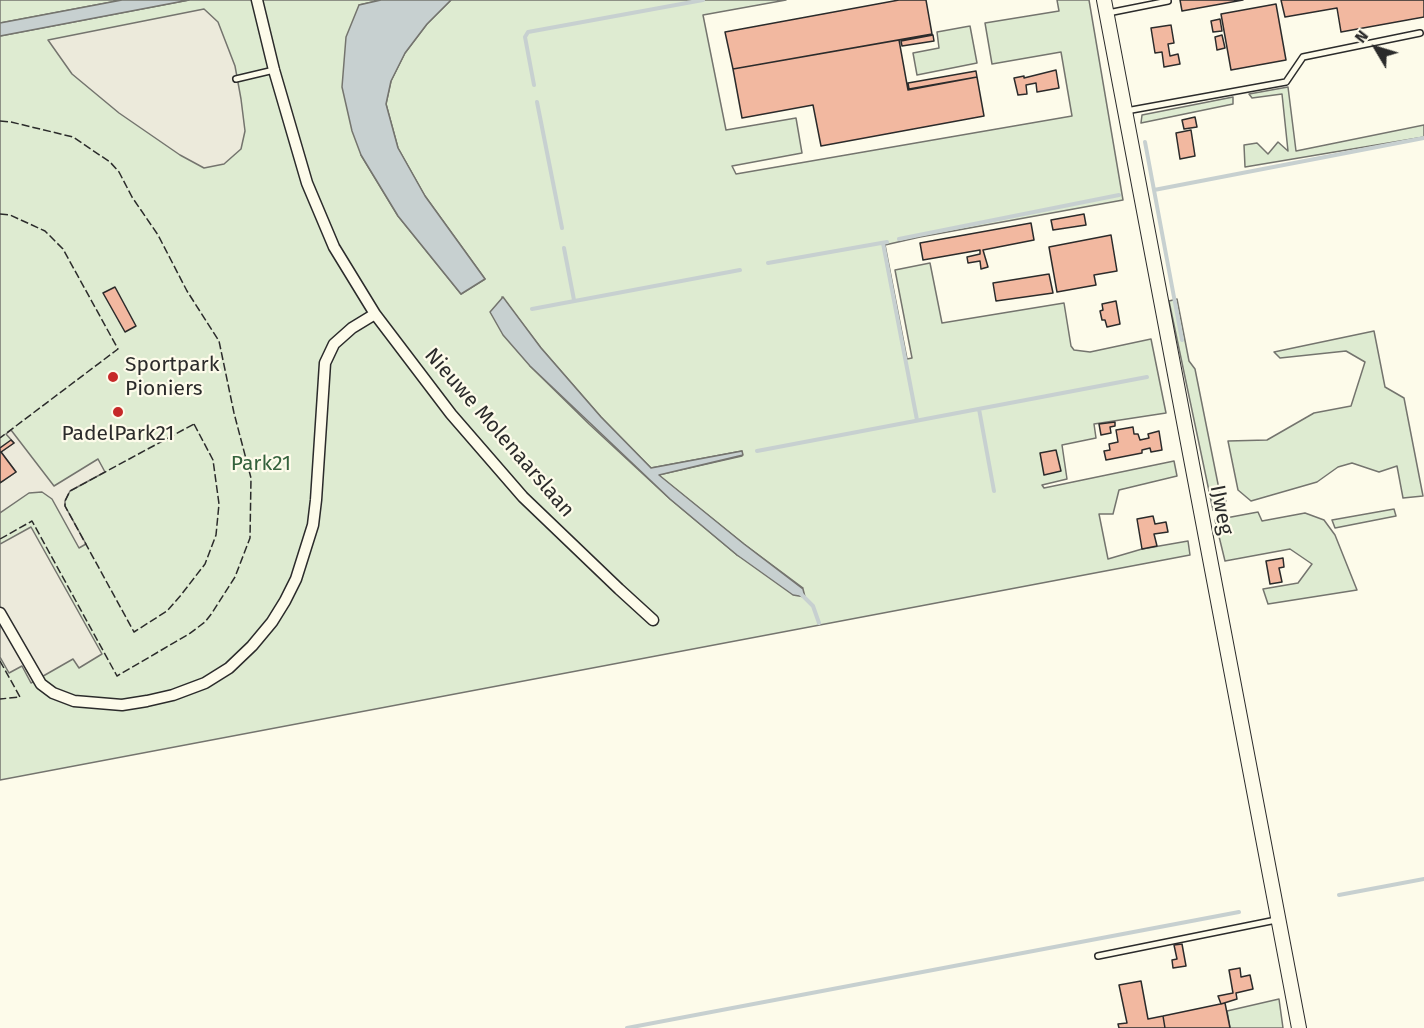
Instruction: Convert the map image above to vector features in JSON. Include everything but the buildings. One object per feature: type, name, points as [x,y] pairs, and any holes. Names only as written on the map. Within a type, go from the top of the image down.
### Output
[{"type":"street","name":"Nieuwe Molenaarslaan","points":[[257,0],[274,70],[307,183],[334,247],[375,314],[451,414],[523,497],[653,620]]},
{"type":"street","name":"IJweg","points":[[1105,7],[1299,1028]]},
{"type":"street","points":[[0,613],[41,684],[53,693],[74,701],[122,705],[147,701],[173,695],[205,683],[229,668],[272,622],[296,579],[313,525],[325,363],[334,344],[352,328],[375,314]]},
{"type":"lane","points":[[1133,0],[1135,8]]},
{"type":"lane","points":[[1105,7],[1135,8],[1168,1]]},
{"type":"lane","points":[[1125,111],[1286,82],[1304,57],[1420,33]]},
{"type":"lane","points":[[237,79],[274,70]]},
{"type":"lane","points":[[1098,956],[1278,920]]},
{"type":"green space","points":[[0,0],[122,0],[0,23]]},
{"type":"green space","name":"Park21","points":[[189,0],[381,0],[359,5],[361,155],[398,216],[461,294],[485,279],[425,196],[398,148],[386,104],[391,81],[405,53],[427,24],[451,0],[786,0],[703,15],[726,130],[796,118],[802,153],[732,166],[736,174],[1072,116],[1061,52],[992,64],[985,23],[1059,11],[1057,0],[1089,0],[1123,200],[885,245],[907,359],[912,358],[895,270],[930,263],[942,323],[1064,303],[1071,346],[1074,350],[1090,352],[1151,339],[1166,413],[1094,424],[1096,438],[1062,445],[1067,479],[1042,485],[1044,488],[1174,461],[1177,476],[1119,490],[1113,514],[1099,514],[1108,559],[1142,549],[1188,541],[1190,555],[0,780],[0,36]],"holes":[[[502,297],[541,348],[601,417],[651,468],[742,451],[742,456],[658,475],[803,588],[737,555],[670,499],[589,424],[530,366]]]},
{"type":"green space","points":[[970,26],[977,63],[917,75],[913,53],[939,48],[937,32]]},
{"type":"green space","points":[[1288,87],[1296,151],[1424,125],[1424,137],[1245,167],[1244,145],[1257,143],[1268,154],[1278,142],[1288,151],[1282,94],[1252,98],[1249,94]]},
{"type":"green space","points":[[1233,97],[1233,104],[1141,123],[1142,115]]},
{"type":"green space","points":[[1177,299],[1189,361],[1195,369],[1220,494],[1226,501],[1223,509],[1213,510],[1169,301]]},
{"type":"green space","points":[[1374,331],[1385,387],[1404,398],[1423,496],[1403,498],[1397,466],[1379,472],[1352,463],[1338,467],[1317,482],[1251,501],[1238,490],[1228,441],[1267,440],[1314,413],[1351,406],[1365,362],[1346,351],[1280,358],[1274,352]]},
{"type":"green space","points":[[1394,509],[1396,516],[1335,528],[1332,520]]},
{"type":"green space","points":[[1258,512],[1262,521],[1305,513],[1324,520],[1335,535],[1357,590],[1268,604],[1263,589],[1298,583],[1312,564],[1290,549],[1225,561],[1215,520]]},
{"type":"green space","points":[[1279,999],[1283,1028],[1230,1028],[1227,1011]]},
{"type":"shaded area","points":[[122,0],[189,0],[0,36],[0,23]]},
{"type":"shaded area","points":[[381,0],[451,0],[427,24],[405,53],[391,81],[386,104],[398,148],[425,196],[485,279],[461,294],[398,216],[361,155],[352,131],[342,87],[346,37],[359,5]]},
{"type":"shaded area","points":[[204,9],[218,22],[235,66],[245,131],[241,149],[224,164],[204,168],[180,155],[119,113],[72,74],[48,40]]},
{"type":"shaded area","points":[[503,297],[541,348],[601,417],[651,468],[742,451],[743,455],[659,475],[803,589],[805,597],[793,595],[737,555],[670,499],[530,366],[503,335],[490,312]]},
{"type":"shaded area","points":[[11,430],[54,486],[98,459],[105,472],[70,491],[65,501],[65,506],[86,544],[79,548],[52,499],[42,492],[29,493],[0,513],[0,483],[16,472],[1,452],[14,443],[6,434]]},
{"type":"shaded area","points":[[31,527],[102,654],[79,668],[73,659],[31,683],[22,666],[9,673],[0,657],[0,544]]},
{"type":"waterway","points":[[534,85],[525,37],[528,32],[703,0]]},
{"type":"waterway","points":[[537,102],[562,228]]},
{"type":"waterway","points":[[1154,190],[1424,138]]},
{"type":"waterway","points":[[1145,142],[1182,340]]},
{"type":"waterway","points":[[899,239],[1119,195]]},
{"type":"waterway","points":[[768,263],[887,242]]},
{"type":"waterway","points":[[883,243],[917,420]]},
{"type":"waterway","points":[[564,248],[574,300]]},
{"type":"waterway","points":[[532,309],[740,270]]},
{"type":"waterway","points":[[757,451],[1147,377]]},
{"type":"waterway","points":[[979,409],[994,491]]},
{"type":"waterway","points":[[801,594],[813,606],[819,623]]},
{"type":"waterway","points":[[1339,895],[1424,879]]},
{"type":"waterway","points":[[627,1028],[1239,912]]},
{"type":"fence","points":[[0,121],[73,137],[110,162],[119,172],[132,197],[158,235],[187,291],[219,341],[251,478],[250,538],[235,577],[212,613],[205,622],[189,634],[117,676],[32,521],[0,539]]},
{"type":"fence","points":[[0,214],[10,215],[45,231],[63,249],[118,349],[0,438]]},
{"type":"fence","points":[[194,424],[213,460],[219,504],[216,535],[205,564],[181,595],[167,611],[134,632],[65,506],[65,501],[70,491],[194,424]]},
{"type":"fence","points":[[0,661],[20,697],[0,699]]},
{"type":"place","name":"Sportpark Pioniers","points":[[113,377]]},
{"type":"place","name":"PadelPark21","points":[[118,412]]}]
